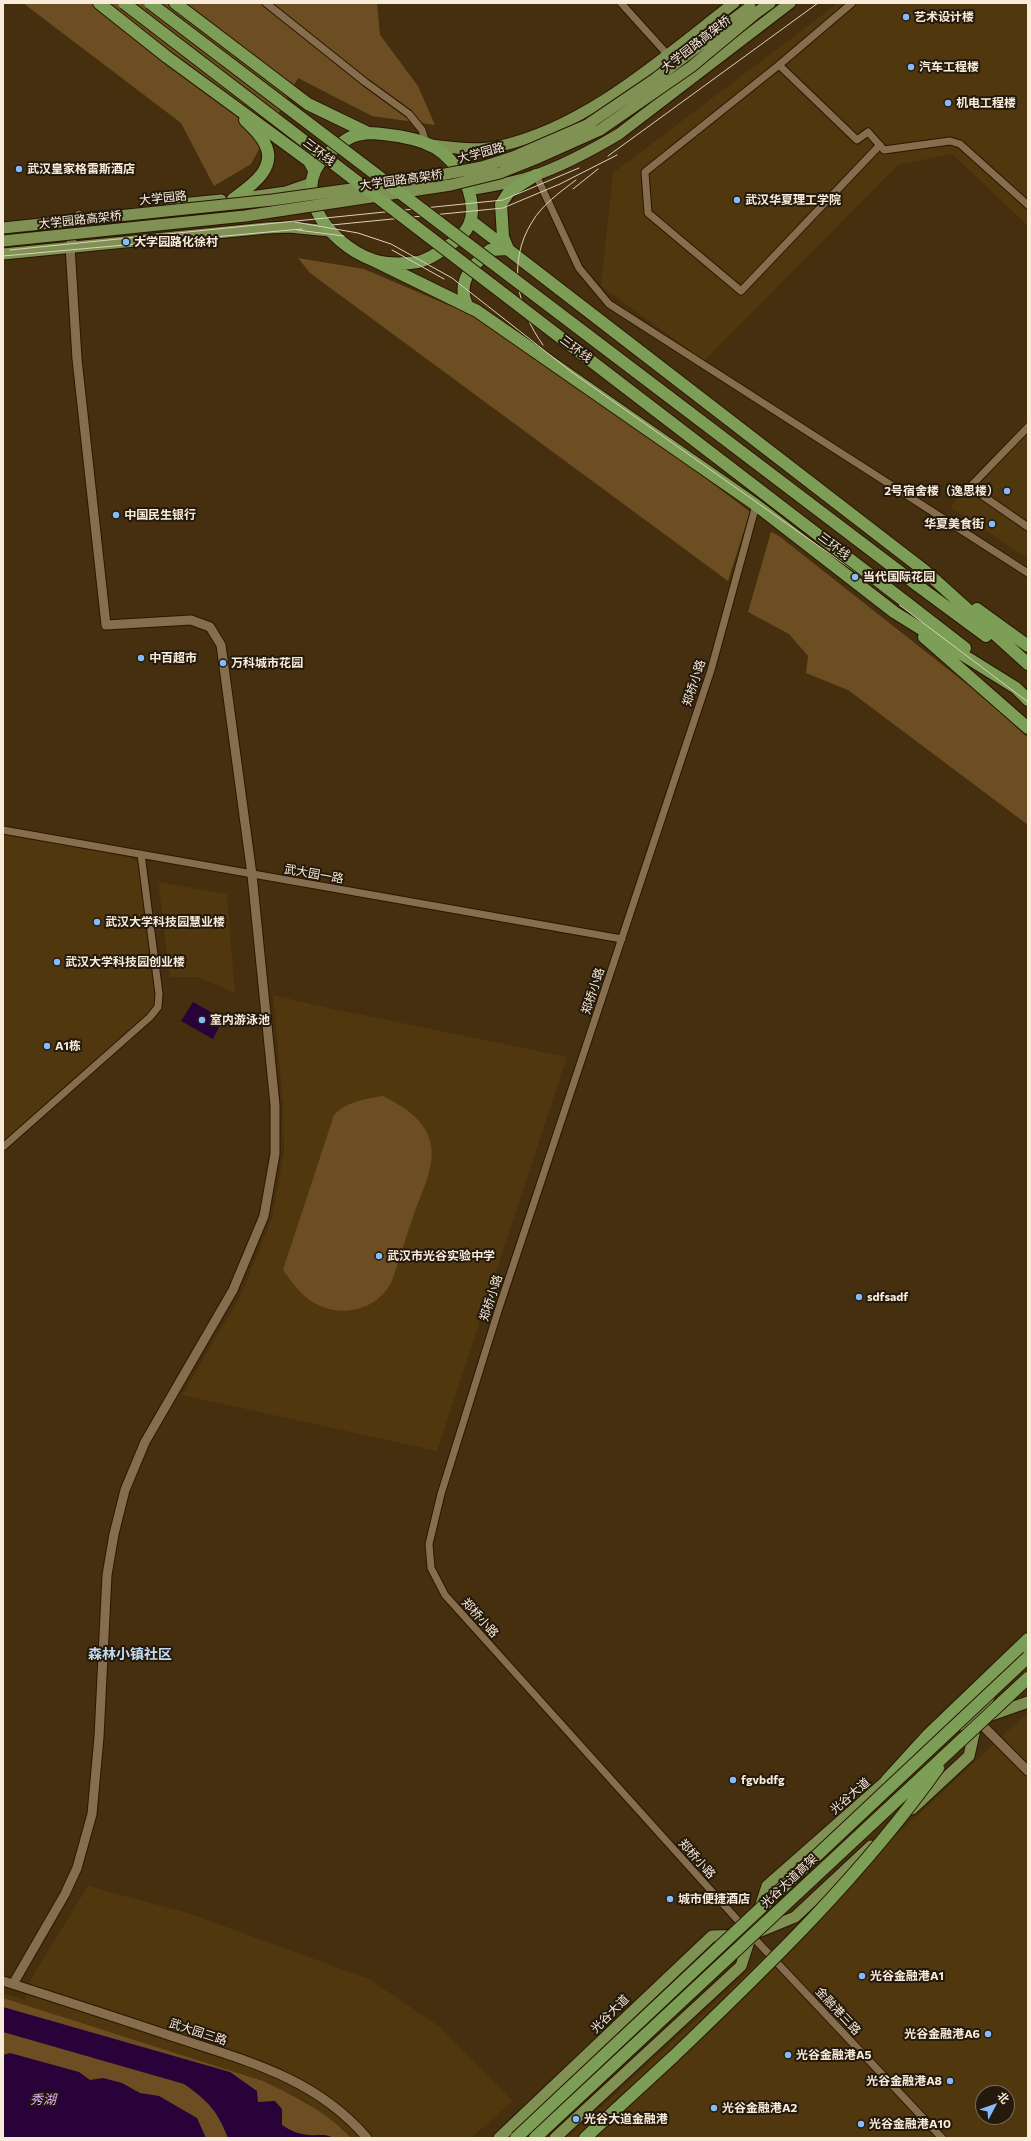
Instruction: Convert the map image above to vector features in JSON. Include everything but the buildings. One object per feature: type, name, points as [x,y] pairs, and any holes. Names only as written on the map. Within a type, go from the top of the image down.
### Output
[{"type":"highway","points":[[99,3],[309,160],[314,170]]},
{"type":"highway","name":"三环线","points":[[124,3],[1028,697]]},
{"type":"highway","name":"三环线","points":[[150,3],[917,585],[1028,665]]},
{"type":"highway","points":[[176,3],[308,104],[331,117],[369,134]]},
{"type":"highway","points":[[230,102],[266,145],[267,154],[267,164],[262,174],[254,184],[233,199]]},
{"type":"highway","points":[[373,260],[404,263],[419,262],[430,258],[465,233],[471,221],[472,206],[469,190],[455,166],[428,144],[384,134],[353,135],[330,152],[314,170],[312,183],[313,199],[317,214],[329,231],[340,241],[373,260],[477,311],[756,505],[894,612],[1028,728]]},
{"type":"highway","points":[[508,249],[503,236],[501,204],[509,192],[536,175]]},
{"type":"highway","points":[[471,221],[921,568],[1028,646]]},
{"type":"highway","points":[[468,307],[463,296],[464,281],[469,273],[490,250],[508,249]]},
{"type":"highway","points":[[921,568],[1028,665]]},
{"type":"highway","points":[[894,612],[1016,688],[1028,700]]},
{"type":"highway","points":[[887,1780],[928,1735],[1028,1639]]},
{"type":"highway","name":"光谷大道高架","points":[[516,2138],[1028,1657]]},
{"type":"highway","name":"光谷大道高架","points":[[535,2138],[1028,1678]]},
{"type":"highway","points":[[585,2138],[674,2056],[821,1912],[916,1798],[952,1748]]},
{"type":"main road","points":[[428,144],[461,149],[499,146],[538,134],[575,116],[605,98],[667,54],[734,3]]},
{"type":"main road","points":[[754,8],[770,3]]},
{"type":"main road","points":[[469,190],[536,175],[558,167],[619,134],[790,3]]},
{"type":"main road","name":"大学园路","points":[[3,228],[272,200],[409,181],[482,168],[513,158],[587,125],[633,95],[754,8]]},
{"type":"main road","name":"大学园路高架桥","points":[[3,241],[245,216],[451,185],[500,172],[535,159],[600,130],[691,66],[754,8]]},
{"type":"main road","name":"大学园路","points":[[3,224],[286,192],[312,183]]},
{"type":"main road","points":[[3,254],[70,246],[289,226],[329,231]]},
{"type":"main road","name":"光谷大道","points":[[499,2138],[712,1936],[751,1935],[795,1918],[969,1756],[977,1720],[1000,1675],[1028,1649]]},
{"type":"main road","name":"光谷大道","points":[[555,2138],[741,1966],[767,1886],[944,1730],[1028,1702]]},
{"type":"street","points":[[266,3],[365,82],[409,114],[422,130],[428,144]]},
{"type":"street","points":[[621,3],[667,54]]},
{"type":"street","points":[[852,3],[779,65],[644,172],[648,214],[741,291],[880,145]]},
{"type":"street","points":[[779,65],[857,140],[868,132],[884,150],[950,141],[960,144],[1028,205]]},
{"type":"street","points":[[536,175],[579,268],[609,304],[1028,573]]},
{"type":"street","points":[[12,1984],[65,1894],[76,1868],[92,1814],[99,1737],[107,1575],[114,1534],[125,1490],[145,1442],[233,1290],[264,1216],[275,1154],[275,1105],[252,874],[221,645],[210,627],[191,620],[106,624],[77,359],[70,246],[79,215]]},
{"type":"street","points":[[1028,428],[970,486],[1028,528]]},
{"type":"street","name":"郑桥小路","points":[[751,1935],[444,1595],[431,1568],[429,1544],[441,1494],[499,1308],[711,670],[756,505]]},
{"type":"street","name":"武大园一路","points":[[3,830],[622,939]]},
{"type":"street","points":[[3,1147],[150,1017],[158,1007],[159,994],[140,854]]},
{"type":"street","points":[[977,1720],[1028,1771]]},
{"type":"street","name":"金融港三路","points":[[751,1935],[942,2138]]},
{"type":"street","name":"武大园三路","points":[[3,1981],[261,2066],[306,2086],[357,2126],[367,2138]]},
{"type":"shaded area","points":[[23,3],[377,3],[380,35],[418,86],[435,125],[372,116],[298,78],[251,164],[214,186],[181,123]]},
{"type":"shaded area","name":"武汉华夏理工学院","points":[[838,3],[1028,3],[1028,226],[952,154],[898,165],[704,361],[601,286],[613,173]]},
{"type":"shaded area","points":[[298,258],[364,269],[455,308],[478,304],[750,512],[728,581],[310,273]]},
{"type":"shaded area","points":[[1028,418],[1028,559],[950,507]]},
{"type":"shaded area","points":[[771,532],[779,536],[987,700],[1028,738],[1028,825],[848,690],[806,673],[808,656],[789,634],[748,612]]},
{"type":"shaded area","points":[[3,834],[130,857],[141,865],[156,996],[154,1008],[149,1015],[3,1146]]},
{"type":"shaded area","points":[[158,882],[227,894],[235,993],[198,977],[170,977]]},
{"type":"shaded area","name":"武汉市光谷实验中学","points":[[273,995],[324,1007],[567,1057],[437,1451],[182,1395],[241,1295],[272,1218],[284,1152],[283,1103]]},
{"type":"shaded area","points":[[383,1096],[405,1109],[418,1119],[423,1126],[430,1141],[432,1150],[430,1169],[393,1278],[384,1293],[364,1307],[341,1311],[329,1309],[317,1305],[307,1298],[294,1285],[283,1270],[334,1115],[339,1110],[351,1104]]},
{"type":"shaded area","points":[[1028,1712],[1028,2138],[568,2138],[948,1787]]},
{"type":"shaded area","points":[[88,1886],[188,1913],[369,1979],[440,2027],[513,2101],[471,2138],[351,2138],[343,2129],[304,2100],[263,2081],[3,1998],[3,1993],[25,2000],[32,1977]]},
{"type":"shaded area","points":[[3,1998],[263,2081],[321,2112],[351,2138],[3,2138]]},
{"type":"water","name":"室内游泳池","points":[[193,1002],[223,1019],[213,1039],[181,1021]]},
{"type":"water","points":[[3,2007],[230,2072],[257,2091],[258,2102],[275,2101],[282,2109],[282,2125],[285,2127],[301,2134],[324,2135],[333,2138],[228,2138],[216,2113],[206,2101],[184,2084],[3,2032]]},
{"type":"water","name":"秀湖","points":[[10,2053],[79,2072],[90,2080],[103,2078],[122,2083],[140,2093],[159,2096],[197,2118],[206,2138],[3,2138],[3,2055]]},
{"type":"tram line","points":[[608,156],[818,3]]},
{"type":"tram line","points":[[332,225],[503,208],[560,184],[617,155]]},
{"type":"tram line","points":[[10,250],[503,200],[579,168]]},
{"type":"tram line","points":[[573,189],[598,169]]},
{"type":"tram line","points":[[543,345],[534,331],[522,301],[518,285],[520,253],[524,237],[536,216],[552,199],[576,180]]},
{"type":"tram line","points":[[295,222],[358,233],[391,244],[452,278],[573,373],[857,573],[1028,702]]},
{"type":"tram line","points":[[3,256],[302,229]]},
{"type":"tram line","points":[[297,230],[344,236]]},
{"type":"tram line","points":[[392,250],[444,279]]},
{"type":"place","name":"艺术设计楼","points":[[906,17]]},
{"type":"place","name":"汽车工程楼","points":[[911,67]]},
{"type":"place","name":"机电工程楼","points":[[948,103]]},
{"type":"place","name":"武汉皇家格雷斯酒店","points":[[19,169]]},
{"type":"place","name":"武汉华夏理工学院","points":[[737,200]]},
{"type":"place","name":"大学园路化徐村","points":[[126,242]]},
{"type":"place","name":"2号宿舍楼（逸思楼）","points":[[1007,491]]},
{"type":"place","name":"中国民生银行","points":[[116,515]]},
{"type":"place","name":"华夏美食街","points":[[992,524]]},
{"type":"place","name":"当代国际花园","points":[[855,577]]},
{"type":"place","name":"中百超市","points":[[141,658]]},
{"type":"place","name":"万科城市花园","points":[[223,663]]},
{"type":"place","name":"武汉大学科技园慧业楼","points":[[97,922]]},
{"type":"place","name":"武汉大学科技园创业楼","points":[[57,962]]},
{"type":"place","name":"室内游泳池","points":[[202,1020]]},
{"type":"place","name":"A1栋","points":[[47,1046]]},
{"type":"place","name":"武汉市光谷实验中学","points":[[379,1256]]},
{"type":"place","name":"sdfsadf","points":[[859,1297]]},
{"type":"place","name":"fgvbdfg","points":[[733,1780]]},
{"type":"place","name":"城市便捷酒店","points":[[670,1899]]},
{"type":"place","name":"光谷金融港A1","points":[[862,1976]]},
{"type":"place","name":"光谷金融港A6","points":[[988,2034]]},
{"type":"place","name":"光谷金融港A5","points":[[788,2055]]},
{"type":"place","name":"光谷金融港A8","points":[[950,2081]]},
{"type":"place","name":"光谷金融港A2","points":[[714,2108]]},
{"type":"place","name":"光谷大道金融港","points":[[576,2119]]},
{"type":"place","name":"光谷金融港A10","points":[[861,2124]]},
{"type":"district","name":"森林小镇社区","points":[[130,1654]]}]
